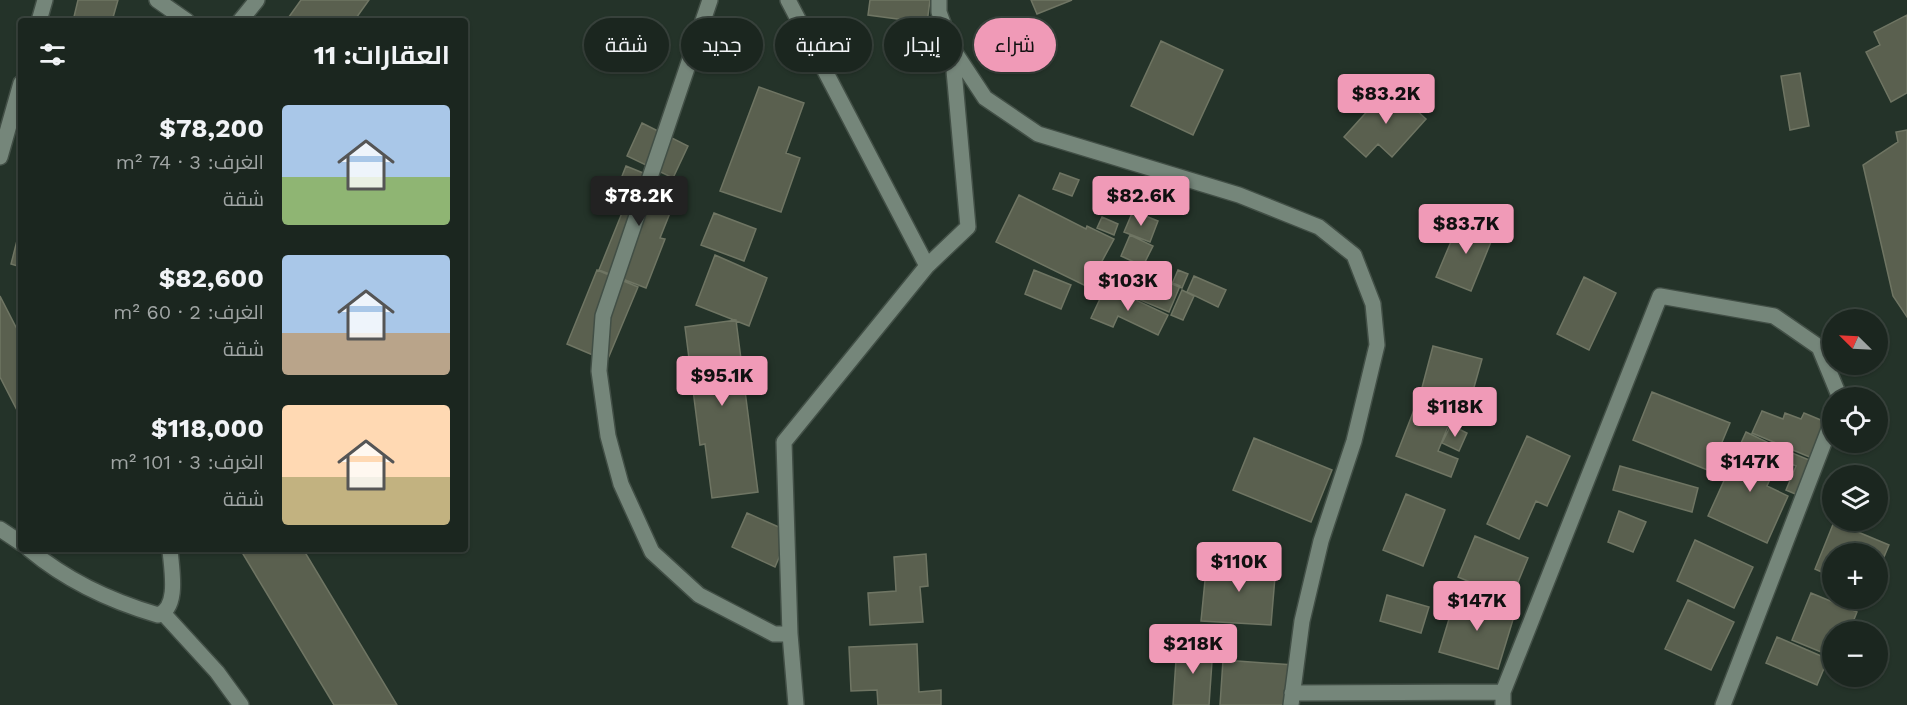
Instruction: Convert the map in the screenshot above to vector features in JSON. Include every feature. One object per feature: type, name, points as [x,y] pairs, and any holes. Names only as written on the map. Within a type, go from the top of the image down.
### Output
[{"type":"street","points":[[40,18],[45,0]]},
{"type":"street","points":[[158,0],[183,18]]},
{"type":"street","points":[[242,18],[257,0]]},
{"type":"street","points":[[710,0],[603,316],[599,372],[608,436],[621,484],[652,552],[699,595],[774,634],[790,634]]},
{"type":"street","points":[[788,0],[927,266]]},
{"type":"street","points":[[939,0],[941,18]]},
{"type":"street","points":[[962,63],[985,98],[1038,134],[1239,195],[1318,227],[1354,255],[1373,304],[1377,345],[1354,441],[1321,541],[1302,621],[1292,699],[1503,698],[1660,296],[1773,316],[1819,347],[1835,387]]},
{"type":"street","points":[[796,705],[790,634],[784,442],[927,266],[968,227],[954,72]]},
{"type":"street","points":[[0,157],[18,94]]},
{"type":"street","points":[[1723,705],[1822,448]]},
{"type":"street","points":[[0,529],[18,541]]},
{"type":"street","points":[[32,552],[50,567],[80,585],[124,606],[158,615],[163,613],[173,598],[170,552]]},
{"type":"street","points":[[163,613],[218,672],[241,705]]},
{"type":"building","points":[[78,0],[118,0],[113,18],[74,18]]},
{"type":"building","points":[[301,0],[369,0],[356,18],[288,18]]},
{"type":"building","points":[[870,0],[930,0],[928,18],[890,18],[868,15]]},
{"type":"building","points":[[1031,0],[1072,0],[1037,14]]},
{"type":"building","points":[[1907,15],[1907,93],[1891,102],[1866,52],[1880,45],[1874,32]]},
{"type":"building","points":[[1161,41],[1223,70],[1193,135],[1131,106]]},
{"type":"building","points":[[1800,73],[1809,126],[1790,130],[1781,76]]},
{"type":"building","points":[[1390,86],[1426,119],[1392,157],[1378,144],[1366,157],[1344,137]]},
{"type":"building","points":[[759,87],[804,103],[786,153],[800,158],[781,212],[720,191]]},
{"type":"building","points":[[642,123],[688,146],[673,178],[627,156]]},
{"type":"building","points":[[1907,130],[1907,317],[1893,296],[1863,165],[1898,142],[1896,132]]},
{"type":"building","points":[[626,166],[680,188],[660,238],[665,239],[646,288],[599,270],[626,203],[613,199]]},
{"type":"building","points":[[1060,173],[1079,180],[1072,196],[1053,189]]},
{"type":"building","points":[[1019,195],[1086,229],[1087,226],[1114,239],[1088,287],[996,242]]},
{"type":"building","points":[[1133,211],[1158,221],[1150,242],[1124,232]]},
{"type":"building","points":[[714,213],[756,229],[744,261],[701,245]]},
{"type":"building","points":[[1102,217],[1118,224],[1114,235],[1097,228]]},
{"type":"building","points":[[1461,218],[1495,232],[1471,291],[1436,277]]},
{"type":"building","points":[[1130,235],[1153,246],[1143,266],[1121,256]]},
{"type":"building","points":[[18,237],[18,266],[11,264]]},
{"type":"building","points":[[715,255],[767,278],[749,326],[696,305]]},
{"type":"building","points":[[1122,262],[1180,286],[1169,312],[1112,288]]},
{"type":"building","points":[[597,270],[638,287],[607,361],[567,344]]},
{"type":"building","points":[[1034,270],[1071,285],[1061,309],[1025,294]]},
{"type":"building","points":[[1178,270],[1188,274],[1182,288],[1172,284]]},
{"type":"building","points":[[1194,276],[1226,290],[1218,307],[1187,292]]},
{"type":"building","points":[[1584,277],[1616,293],[1589,350],[1557,334]]},
{"type":"building","points":[[1106,286],[1168,315],[1158,335],[1118,316],[1113,327],[1091,318]]},
{"type":"building","points":[[1182,290],[1194,296],[1183,320],[1171,315]]},
{"type":"building","points":[[0,296],[18,331],[18,412],[0,377]]},
{"type":"building","points":[[736,320],[758,492],[712,498],[705,444],[700,445],[685,327]]},
{"type":"building","points":[[1433,346],[1482,359],[1467,412],[1419,399]]},
{"type":"building","points":[[1652,392],[1730,423],[1710,471],[1633,440]]},
{"type":"building","points":[[1414,410],[1449,424],[1438,451],[1458,459],[1451,477],[1396,456]]},
{"type":"building","points":[[1762,411],[1783,419],[1785,413],[1801,419],[1804,413],[1822,420],[1822,436],[1812,458],[1752,433]]},
{"type":"building","points":[[1451,425],[1467,433],[1459,451],[1442,443]]},
{"type":"building","points":[[1746,432],[1767,442],[1761,457],[1777,464],[1767,486],[1788,496],[1767,543],[1708,516]]},
{"type":"building","points":[[1527,436],[1570,456],[1547,506],[1536,501],[1519,539],[1487,524]]},
{"type":"building","points":[[1254,438],[1332,470],[1311,522],[1233,490]]},
{"type":"building","points":[[1770,444],[1814,462],[1800,496],[1786,490],[1796,466],[1766,454]]},
{"type":"building","points":[[1620,466],[1698,488],[1692,512],[1613,490]]},
{"type":"building","points":[[1406,494],[1445,510],[1423,566],[1383,550]]},
{"type":"building","points":[[1619,511],[1646,522],[1633,552],[1608,542]]},
{"type":"building","points":[[747,513],[790,532],[775,567],[732,547]]},
{"type":"building","points":[[1830,531],[1856,531],[1884,543],[1826,543]]},
{"type":"building","points":[[1475,536],[1528,558],[1511,599],[1458,577]]},
{"type":"building","points":[[1695,540],[1753,567],[1734,608],[1677,581]]},
{"type":"building","points":[[242,552],[305,552],[397,705],[334,705]]},
{"type":"building","points":[[1822,552],[1822,572],[1815,569]]},
{"type":"building","points":[[926,554],[928,586],[920,587],[923,622],[870,625],[868,593],[896,591],[894,557]]},
{"type":"building","points":[[1207,560],[1276,565],[1271,625],[1201,621]]},
{"type":"building","points":[[1811,593],[1822,598],[1822,609],[1850,609],[1857,612],[1853,621],[1822,621],[1822,652],[1792,640]]},
{"type":"building","points":[[1387,595],[1429,607],[1421,633],[1380,621]]},
{"type":"building","points":[[1456,596],[1515,613],[1498,669],[1439,652]]},
{"type":"building","points":[[1688,600],[1734,622],[1711,670],[1665,649]]},
{"type":"building","points":[[1777,637],[1822,656],[1822,673],[1817,685],[1766,663]]},
{"type":"building","points":[[917,644],[919,692],[941,690],[941,705],[878,705],[877,690],[851,691],[849,647]]},
{"type":"building","points":[[1177,645],[1213,647],[1209,705],[1173,705]]},
{"type":"building","points":[[1223,660],[1294,665],[1291,705],[1220,705]]}]
